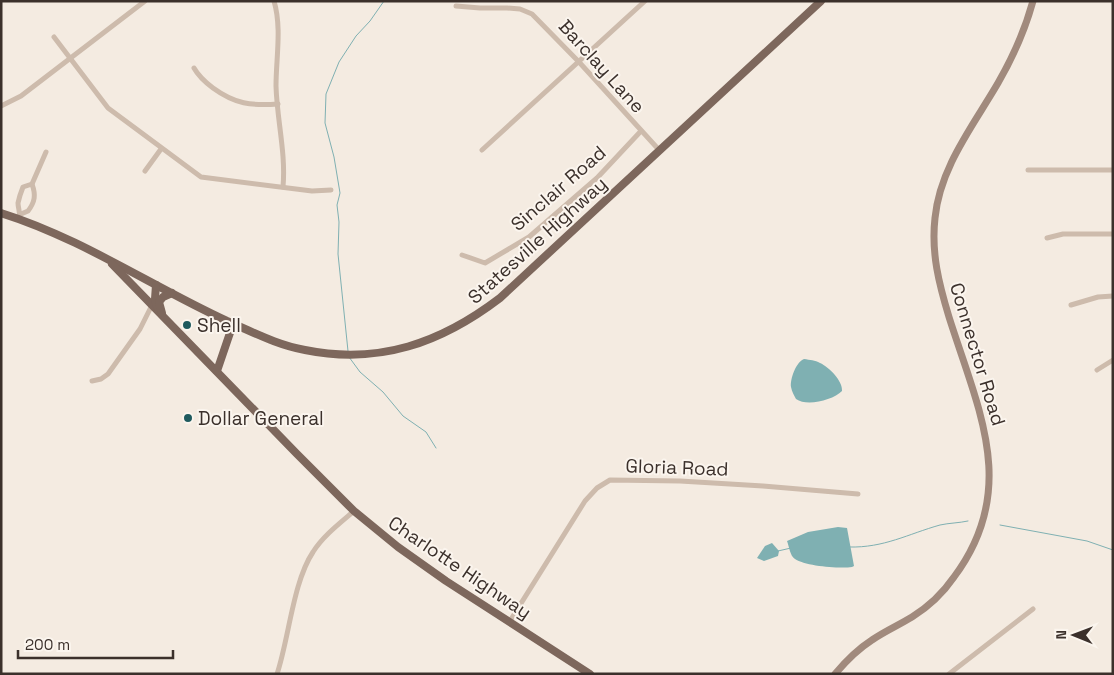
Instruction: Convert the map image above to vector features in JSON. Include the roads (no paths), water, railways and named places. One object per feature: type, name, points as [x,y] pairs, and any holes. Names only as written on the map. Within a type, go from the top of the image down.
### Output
[{"type":"main road","name":"Statesville Highway","points":[[110,261],[233,324],[275,342],[304,350],[334,354],[364,354],[393,351],[422,343],[450,331],[476,316],[500,298],[821,1]]},
{"type":"main road","name":"Charlotte Highway","points":[[1,213],[20,217],[110,261],[354,511],[415,560],[590,674]]},
{"type":"main road","points":[[150,303],[147,290],[153,284]]},
{"type":"main road","points":[[153,284],[156,302],[161,314]]},
{"type":"main road","points":[[161,314],[159,302],[163,297],[172,293]]},
{"type":"main road","points":[[217,371],[233,324]]},
{"type":"street","points":[[1,106],[21,96],[145,1]]},
{"type":"street","points":[[274,1],[278,19],[276,88],[284,164],[283,187]]},
{"type":"street","points":[[482,150],[645,1]]},
{"type":"street","name":"Connector Road","points":[[835,674],[862,647],[912,617],[941,593],[966,561],[982,526],[988,498],[989,456],[984,428],[938,277],[933,241],[935,217],[940,190],[951,163],[1008,64],[1025,27],[1032,1]]},
{"type":"street","name":"Barclay Lane","points":[[456,6],[520,9],[532,14],[579,62],[660,151]]},
{"type":"street","points":[[54,37],[108,108],[201,177],[312,191],[331,190]]},
{"type":"street","points":[[194,68],[199,77],[233,101],[256,105],[278,104]]},
{"type":"street","name":"Sinclair Road","points":[[462,255],[485,263],[529,237],[597,178],[641,131]]},
{"type":"street","points":[[145,171],[162,149]]},
{"type":"street","points":[[32,184],[23,187],[18,205],[20,217],[28,212],[32,206],[36,194],[32,184],[46,152]]},
{"type":"street","points":[[1028,170],[1113,170]]},
{"type":"street","points":[[1047,238],[1063,234],[1113,234]]},
{"type":"street","points":[[1071,305],[1098,297],[1113,296]]},
{"type":"street","points":[[92,381],[108,374],[140,329],[150,303]]},
{"type":"street","points":[[1097,370],[1113,360]]},
{"type":"street","name":"Gloria Road","points":[[510,621],[585,501],[597,488],[610,480],[728,484],[858,494]]},
{"type":"street","points":[[277,674],[304,568],[313,551],[354,511]]},
{"type":"street","points":[[950,674],[1033,609]]},
{"type":"water","points":[[804,359],[816,361],[824,365],[838,379],[842,391],[826,400],[807,402],[796,399],[792,392],[791,380],[796,367]]},
{"type":"water","points":[[838,527],[847,528],[854,566],[839,568],[814,565],[795,559],[792,556],[787,541],[808,532]]},
{"type":"water","points":[[772,543],[779,551],[778,556],[764,561],[757,558],[765,546]]},
{"type":"waterway","points":[[348,351],[338,254],[339,222],[337,205],[340,193],[334,157],[325,123],[326,94],[339,62],[356,36],[370,21],[384,1]]},
{"type":"waterway","points":[[349,357],[360,372],[383,392],[403,416],[426,432],[436,448]]},
{"type":"waterway","points":[[849,547],[885,543],[940,525],[968,521]]},
{"type":"waterway","points":[[1000,525],[1087,541],[1113,550]]},
{"type":"waterway","points":[[778,551],[791,548]]},
{"type":"place","name":"Shell","points":[[187,325]]},
{"type":"place","name":"Dollar General","points":[[188,418]]}]
